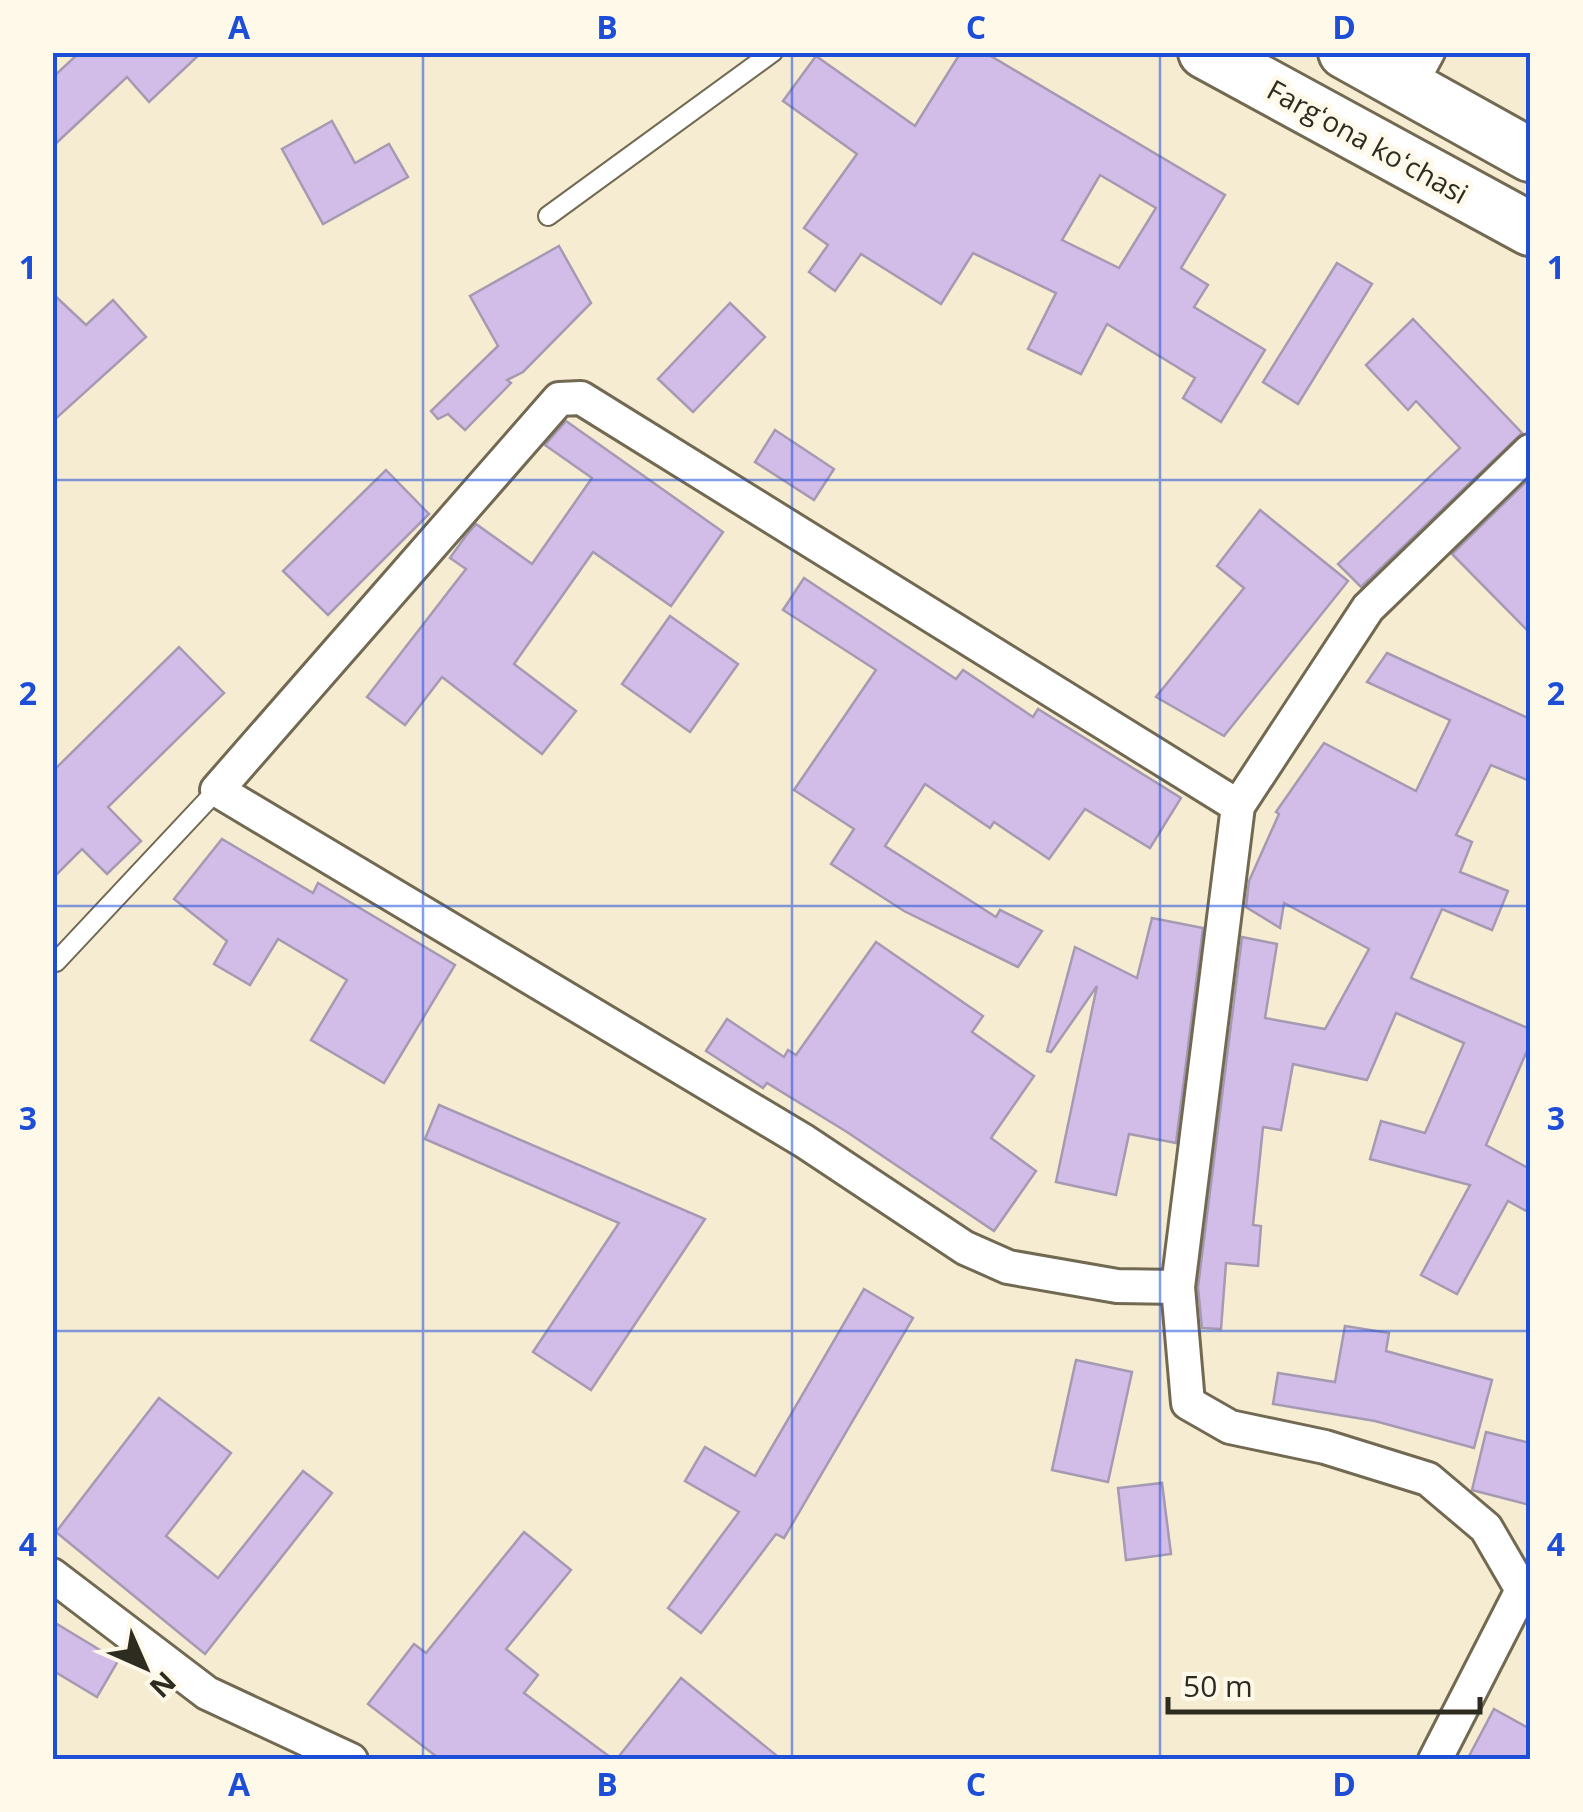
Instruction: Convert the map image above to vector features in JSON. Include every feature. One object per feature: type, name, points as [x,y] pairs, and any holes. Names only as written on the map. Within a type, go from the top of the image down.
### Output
[{"type":"main road","name":"Fargʻona koʻchasi","points":[[1206,52],[1530,230]]},
{"type":"main road","points":[[1345,52],[1418,70],[1530,154]]},
{"type":"street","points":[[1178,1287],[1117,1286],[1008,1268],[964,1248],[804,1141],[217,790],[560,400],[581,398],[1238,806]]},
{"type":"street","points":[[1435,1760],[1526,1591],[1486,1528],[1428,1479],[1325,1447],[1230,1427],[1188,1403],[1178,1287],[1238,806],[1368,608],[1530,451]]},
{"type":"street","points":[[52,1575],[207,1693],[351,1760]]},
{"type":"lane","points":[[548,216],[773,52]]},
{"type":"lane","points":[[56,962],[217,790]]},
{"type":"building","points":[[80,52],[202,52],[149,102],[127,77],[52,147],[52,78]]},
{"type":"building","points":[[961,52],[984,52],[1225,195],[1181,268],[1208,285],[1194,307],[1265,350],[1221,422],[1183,398],[1195,378],[1107,324],[1081,374],[1028,349],[1056,293],[973,253],[941,304],[861,254],[835,291],[809,272],[828,245],[804,228],[857,154],[783,101],[816,56],[915,126]],"holes":[[[1100,175],[1156,208],[1119,268],[1062,240]]]},
{"type":"building","points":[[332,121],[355,163],[389,144],[408,177],[323,224],[282,149]]},
{"type":"building","points":[[559,246],[591,303],[523,372],[507,380],[511,383],[465,430],[448,414],[438,419],[431,411],[498,346],[470,296]]},
{"type":"building","points":[[1337,263],[1372,284],[1298,404],[1263,382]]},
{"type":"building","points":[[52,293],[86,325],[113,300],[146,337],[52,422]]},
{"type":"building","points":[[730,303],[765,337],[693,412],[658,379]]},
{"type":"building","points":[[1413,319],[1522,433],[1361,587],[1338,564],[1460,448],[1416,401],[1408,410],[1366,365]]},
{"type":"building","points":[[566,421],[723,532],[671,606],[593,552],[514,664],[576,711],[542,754],[442,677],[405,725],[367,697],[466,569],[450,558],[465,537],[476,524],[532,564],[592,478],[545,445]]},
{"type":"building","points":[[775,430],[834,469],[814,500],[755,462]]},
{"type":"building","points":[[386,470],[429,514],[328,615],[283,571]]},
{"type":"building","points":[[1530,478],[1530,633],[1452,554]]},
{"type":"building","points":[[1260,510],[1348,581],[1224,736],[1156,697],[1244,588],[1217,566]]},
{"type":"building","points":[[804,578],[956,679],[963,670],[1033,717],[1038,709],[1181,798],[1150,848],[1085,809],[1049,859],[994,822],[990,828],[925,784],[885,846],[996,917],[1000,910],[1042,931],[1018,967],[904,911],[831,864],[854,829],[794,790],[876,670],[783,610]]},
{"type":"building","points":[[670,616],[738,664],[690,732],[622,684]]},
{"type":"building","points":[[179,647],[224,693],[108,807],[141,841],[107,874],[82,849],[52,879],[52,772]]},
{"type":"building","points":[[1387,653],[1530,719],[1530,781],[1491,765],[1456,835],[1472,842],[1460,872],[1508,891],[1492,930],[1442,909],[1411,978],[1530,1029],[1530,1044],[1486,1145],[1530,1169],[1530,1213],[1508,1201],[1457,1294],[1421,1275],[1470,1185],[1370,1159],[1381,1121],[1425,1133],[1464,1043],[1396,1013],[1367,1080],[1293,1064],[1281,1130],[1263,1127],[1253,1225],[1261,1226],[1258,1266],[1226,1263],[1221,1329],[1202,1328],[1198,1287],[1242,937],[1277,944],[1265,1018],[1325,1029],[1369,949],[1284,903],[1280,928],[1246,907],[1249,881],[1279,814],[1276,812],[1324,743],[1416,791],[1450,720],[1367,682]]},
{"type":"building","points":[[222,839],[313,893],[318,883],[455,965],[384,1083],[311,1040],[347,980],[278,939],[250,985],[214,964],[227,941],[174,899]]},
{"type":"building","points":[[1152,918],[1203,928],[1176,1143],[1129,1134],[1116,1195],[1056,1182],[1097,986],[1051,1052],[1047,1051],[1075,947],[1137,978]]},
{"type":"building","points":[[876,942],[983,1016],[972,1032],[1034,1076],[991,1138],[1036,1171],[994,1231],[847,1132],[767,1083],[763,1088],[706,1051],[727,1019],[784,1057],[788,1050],[796,1055]]},
{"type":"building","points":[[439,1105],[705,1219],[591,1390],[533,1352],[619,1223],[425,1139]]},
{"type":"building","points":[[864,1289],[913,1318],[784,1538],[776,1534],[701,1633],[668,1608],[739,1512],[685,1481],[705,1447],[755,1476]]},
{"type":"building","points":[[1345,1326],[1389,1333],[1386,1351],[1492,1380],[1474,1448],[1375,1421],[1273,1404],[1278,1373],[1335,1382]]},
{"type":"building","points":[[1076,1360],[1132,1372],[1108,1482],[1052,1470]]},
{"type":"building","points":[[159,1398],[231,1453],[166,1536],[218,1578],[303,1471],[332,1493],[205,1654],[56,1532]]},
{"type":"building","points":[[1486,1432],[1530,1443],[1530,1505],[1472,1490]]},
{"type":"building","points":[[1162,1483],[1171,1554],[1126,1560],[1118,1488]]},
{"type":"building","points":[[524,1532],[571,1570],[506,1649],[538,1675],[524,1693],[614,1760],[441,1760],[368,1704],[414,1644],[426,1653]]},
{"type":"building","points":[[52,1621],[118,1661],[97,1697],[52,1670]]},
{"type":"building","points":[[681,1678],[782,1760],[616,1760]]},
{"type":"building","points":[[1494,1709],[1530,1729],[1530,1760],[1467,1760]]}]
